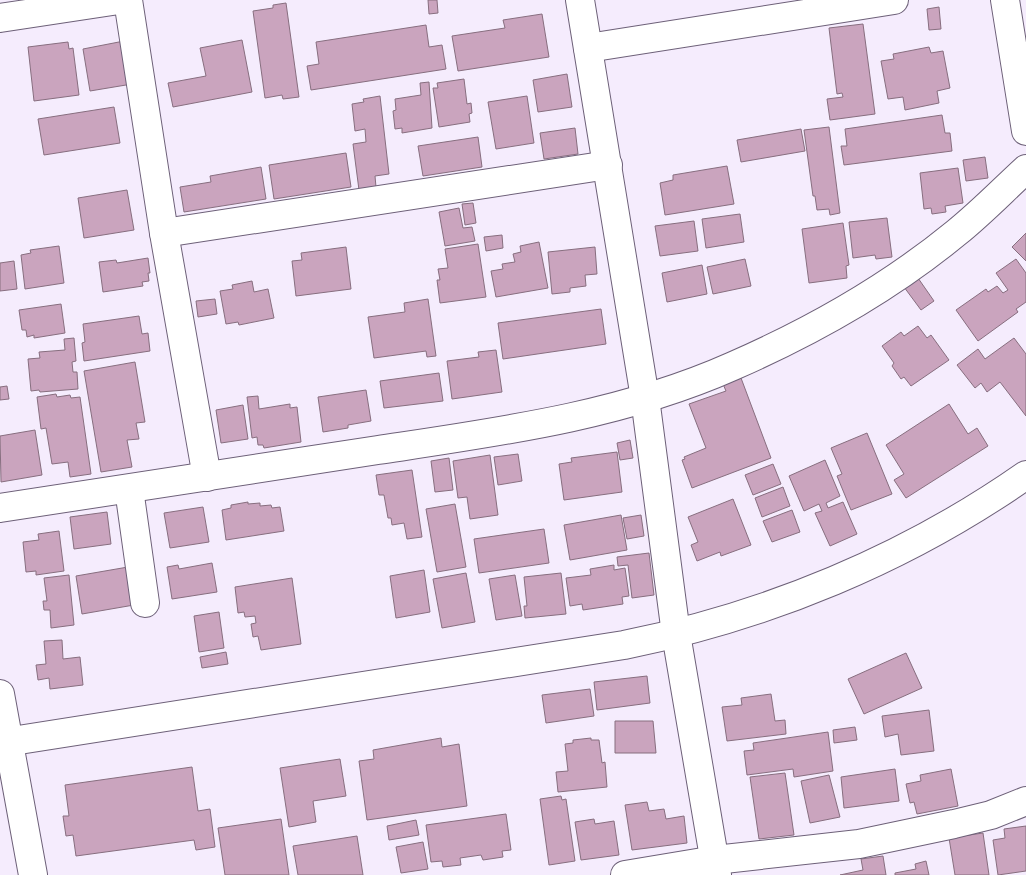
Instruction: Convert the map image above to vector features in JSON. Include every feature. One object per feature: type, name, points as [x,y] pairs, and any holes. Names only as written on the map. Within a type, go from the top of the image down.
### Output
[{"type":"street","points":[[0,18],[119,0]]},
{"type":"street","points":[[128,0],[164,233],[207,477]]},
{"type":"street","points":[[580,0],[645,398],[676,634],[716,868]]},
{"type":"street","points":[[588,48],[894,0]]},
{"type":"street","points":[[1005,0],[1026,130]]},
{"type":"street","points":[[164,233],[608,165]]},
{"type":"street","points":[[0,508],[518,428],[645,398],[731,367],[789,340],[867,296],[903,273],[958,231],[1026,169]]},
{"type":"street","points":[[4,742],[624,645],[676,634],[774,604],[882,560],[954,522],[1026,475]]},
{"type":"street","points":[[129,489],[145,603]]},
{"type":"street","points":[[0,694],[4,742],[33,875]]},
{"type":"street","points":[[625,875],[716,868],[858,844],[991,815],[1026,801]]},
{"type":"building","points":[[428,0],[437,0],[438,13],[429,14]]},
{"type":"building","points":[[286,3],[299,97],[283,99],[282,95],[265,98],[253,11],[273,8],[273,5]]},
{"type":"building","points":[[939,7],[941,29],[929,30],[927,9]]},
{"type":"building","points":[[542,14],[549,57],[458,71],[452,36],[505,28],[503,20]]},
{"type":"building","points":[[863,24],[875,114],[830,120],[827,99],[843,97],[842,93],[837,94],[829,28]]},
{"type":"building","points":[[426,25],[429,47],[442,45],[446,69],[311,90],[307,66],[319,64],[316,42]]},
{"type":"building","points":[[242,40],[252,92],[173,107],[168,83],[206,76],[200,48]]},
{"type":"building","points":[[124,41],[132,84],[90,91],[83,49]]},
{"type":"building","points":[[68,42],[69,49],[73,48],[79,95],[34,101],[28,47]]},
{"type":"building","points":[[929,47],[931,53],[943,51],[950,88],[937,91],[939,103],[905,110],[903,97],[888,99],[881,61],[894,59],[893,54]]},
{"type":"building","points":[[567,74],[572,107],[538,112],[533,80]]},
{"type":"building","points":[[464,79],[467,104],[471,103],[472,113],[469,114],[470,122],[439,127],[433,88],[438,88],[437,83]]},
{"type":"building","points":[[429,82],[432,128],[402,133],[402,128],[395,129],[393,111],[396,110],[395,99],[421,95],[420,83]]},
{"type":"building","points":[[380,96],[389,174],[375,176],[376,187],[359,190],[353,144],[366,142],[365,129],[355,131],[352,104],[364,102],[363,99]]},
{"type":"building","points":[[527,96],[534,143],[496,149],[488,102]]},
{"type":"building","points":[[114,107],[120,143],[44,155],[38,119]]},
{"type":"building","points":[[942,115],[945,133],[950,133],[952,151],[844,165],[841,146],[847,146],[845,129]]},
{"type":"building","points":[[829,127],[840,213],[830,215],[829,209],[817,210],[815,196],[813,196],[804,130]]},
{"type":"building","points":[[575,128],[578,154],[544,159],[540,133]]},
{"type":"building","points":[[801,129],[805,151],[741,162],[737,140]]},
{"type":"building","points":[[478,137],[482,167],[423,176],[418,146]]},
{"type":"building","points":[[346,153],[351,187],[274,199],[269,165]]},
{"type":"building","points":[[985,157],[988,178],[966,181],[963,160]]},
{"type":"building","points":[[727,166],[734,204],[665,215],[660,183],[673,180],[673,175]]},
{"type":"building","points":[[261,167],[266,199],[184,212],[180,187],[211,182],[210,176]]},
{"type":"building","points":[[958,168],[963,203],[945,206],[946,212],[932,214],[931,208],[924,209],[920,173]]},
{"type":"building","points":[[127,190],[134,230],[84,238],[78,198]]},
{"type":"building","points":[[473,203],[476,223],[465,225],[462,204]]},
{"type":"building","points":[[459,208],[463,228],[472,227],[475,241],[445,246],[439,212]]},
{"type":"building","points":[[740,214],[744,242],[706,248],[702,219]]},
{"type":"building","points":[[887,218],[892,257],[876,259],[875,255],[853,258],[849,222]]},
{"type":"building","points":[[694,221],[698,251],[660,256],[655,226]]},
{"type":"building","points":[[843,223],[849,265],[846,266],[847,278],[809,283],[802,229]]},
{"type":"building","points":[[1026,233],[1026,261],[1012,247]]},
{"type":"building","points":[[502,235],[503,248],[486,251],[484,237]]},
{"type":"building","points":[[539,242],[548,288],[496,297],[491,271],[503,269],[502,264],[515,262],[513,254],[521,252],[520,246]]},
{"type":"building","points":[[478,244],[486,297],[440,303],[437,280],[440,280],[438,269],[448,268],[445,249]]},
{"type":"building","points":[[59,246],[64,283],[25,289],[21,255],[31,253],[30,250]]},
{"type":"building","points":[[346,247],[351,289],[296,296],[292,261],[302,260],[301,253]]},
{"type":"building","points":[[595,247],[597,274],[585,275],[586,286],[570,288],[570,292],[552,294],[548,252]]},
{"type":"building","points":[[148,258],[149,281],[142,282],[143,286],[103,292],[99,262],[116,260],[117,263]]},
{"type":"building","points":[[745,259],[751,286],[713,294],[707,267]]},
{"type":"building","points":[[1016,259],[1026,273],[1026,302],[1016,309],[1018,312],[978,341],[956,310],[986,289],[988,292],[997,286],[1003,293],[1008,290],[996,273]]},
{"type":"building","points":[[14,261],[17,289],[0,291],[0,263]]},
{"type":"building","points":[[702,265],[707,294],[667,302],[662,273]]},
{"type":"building","points":[[918,278],[934,301],[921,310],[904,287]]},
{"type":"building","points":[[252,281],[254,292],[268,289],[274,318],[239,325],[238,322],[226,324],[220,291],[233,289],[232,285]]},
{"type":"building","points":[[215,299],[217,314],[198,317],[196,301]]},
{"type":"building","points":[[428,299],[436,356],[427,357],[426,351],[374,358],[368,317],[405,312],[404,303]]},
{"type":"building","points":[[61,304],[65,333],[34,338],[34,335],[27,337],[26,330],[22,330],[19,310]]},
{"type":"building","points":[[601,309],[606,344],[503,359],[498,323]]},
{"type":"building","points":[[139,316],[142,334],[148,333],[150,351],[84,361],[82,343],[85,342],[83,324]]},
{"type":"building","points":[[918,326],[927,338],[931,335],[949,360],[911,386],[904,377],[901,379],[892,366],[894,363],[882,346],[901,332],[904,336]]},
{"type":"building","points":[[74,338],[76,361],[72,362],[73,372],[77,372],[78,389],[31,391],[28,359],[40,358],[39,352],[65,350],[64,339]]},
{"type":"building","points":[[1014,338],[1026,354],[1026,416],[1000,382],[987,392],[981,383],[975,388],[957,365],[978,349],[985,359]]},
{"type":"building","points":[[496,350],[502,392],[452,399],[447,361],[479,357],[478,352]]},
{"type":"building","points":[[135,362],[145,422],[136,423],[139,439],[127,440],[132,467],[101,472],[84,371]]},
{"type":"building","points":[[439,373],[443,401],[384,408],[380,381]]},
{"type":"building","points":[[741,378],[771,458],[692,488],[682,460],[685,459],[684,457],[706,448],[689,404],[726,391],[723,384]]},
{"type":"building","points":[[7,386],[9,399],[0,400],[0,387]]},
{"type":"building","points":[[366,390],[371,421],[348,425],[348,428],[323,432],[318,397]]},
{"type":"building","points":[[56,394],[57,397],[70,395],[71,398],[80,397],[91,474],[70,477],[68,462],[52,464],[46,428],[41,429],[37,397]]},
{"type":"building","points":[[258,396],[259,409],[290,404],[290,408],[297,407],[301,442],[264,448],[263,445],[258,445],[257,437],[252,438],[247,397]]},
{"type":"building","points":[[949,404],[968,434],[977,428],[988,446],[906,498],[894,480],[904,474],[886,445]]},
{"type":"building","points":[[243,405],[248,439],[221,443],[216,410]]},
{"type":"building","points":[[35,430],[42,475],[1,482],[0,436]]},
{"type":"building","points":[[867,433],[892,494],[851,510],[837,476],[842,474],[831,448]]},
{"type":"building","points":[[630,440],[633,458],[620,460],[617,443]]},
{"type":"building","points":[[617,452],[622,492],[564,500],[559,464],[572,462],[571,458]]},
{"type":"building","points":[[518,454],[522,481],[498,485],[494,457]]},
{"type":"building","points":[[490,455],[498,515],[470,519],[467,497],[458,498],[453,461]]},
{"type":"building","points":[[449,458],[453,490],[435,492],[431,461]]},
{"type":"building","points":[[825,460],[840,496],[826,503],[828,508],[843,502],[857,534],[830,546],[815,513],[822,511],[819,504],[804,511],[789,476]]},
{"type":"building","points":[[773,464],[781,484],[753,495],[745,475]]},
{"type":"building","points":[[412,470],[422,537],[407,539],[404,523],[392,525],[391,518],[388,518],[384,495],[379,495],[376,475]]},
{"type":"building","points":[[783,487],[790,506],[762,517],[755,498]]},
{"type":"building","points":[[733,499],[751,545],[721,556],[720,552],[697,561],[691,545],[698,542],[688,517]]},
{"type":"building","points":[[248,502],[248,504],[260,503],[260,506],[271,505],[272,508],[280,507],[284,531],[226,540],[222,510],[231,508],[231,505]]},
{"type":"building","points":[[455,504],[466,567],[437,572],[426,509]]},
{"type":"building","points":[[203,507],[209,542],[170,548],[164,513]]},
{"type":"building","points":[[792,510],[800,532],[772,542],[763,521]]},
{"type":"building","points":[[107,512],[111,544],[74,549],[70,517]]},
{"type":"building","points":[[621,515],[627,550],[570,560],[564,525]]},
{"type":"building","points":[[641,515],[644,536],[627,539],[623,518]]},
{"type":"building","points":[[544,529],[549,563],[479,573],[474,539]]},
{"type":"building","points":[[59,531],[64,571],[36,575],[36,571],[26,572],[23,542],[39,540],[38,534]]},
{"type":"building","points":[[649,553],[654,595],[632,598],[628,565],[618,566],[617,557]]},
{"type":"building","points":[[212,563],[217,592],[172,599],[167,567],[178,565],[179,569]]},
{"type":"building","points":[[614,565],[614,570],[625,568],[629,596],[622,597],[623,604],[583,610],[582,604],[570,606],[566,578],[591,575],[590,569]]},
{"type":"building","points":[[128,567],[134,605],[82,614],[76,576]]},
{"type":"building","points":[[424,570],[430,612],[396,618],[390,576]]},
{"type":"building","points":[[466,573],[475,622],[442,628],[433,579]]},
{"type":"building","points":[[561,573],[566,614],[525,618],[524,606],[527,606],[524,577]]},
{"type":"building","points":[[69,575],[74,625],[51,628],[50,610],[44,610],[43,601],[47,601],[44,578]]},
{"type":"building","points":[[515,575],[522,616],[496,620],[489,579]]},
{"type":"building","points":[[292,578],[301,644],[261,650],[258,636],[253,637],[251,624],[256,623],[255,616],[245,617],[244,612],[238,613],[235,587]]},
{"type":"building","points":[[219,612],[224,648],[199,652],[194,616]]},
{"type":"building","points":[[62,640],[63,659],[80,657],[83,685],[50,689],[49,678],[38,680],[36,665],[46,664],[44,641]]},
{"type":"building","points":[[226,652],[228,664],[202,668],[200,657]]},
{"type":"building","points":[[906,653],[922,688],[864,714],[848,679]]},
{"type":"building","points":[[647,676],[650,703],[597,710],[594,682]]},
{"type":"building","points":[[590,689],[594,716],[546,723],[542,695]]},
{"type":"building","points":[[771,694],[775,721],[785,720],[786,734],[727,741],[722,707],[742,705],[741,698]]},
{"type":"building","points":[[929,710],[934,751],[901,755],[898,734],[885,737],[882,716]]},
{"type":"building","points":[[615,721],[653,721],[656,753],[615,753]]},
{"type":"building","points":[[855,727],[857,740],[834,743],[833,730]]},
{"type":"building","points":[[828,732],[833,771],[794,777],[793,769],[747,775],[744,751],[754,750],[753,743]]},
{"type":"building","points":[[441,738],[442,747],[459,744],[467,806],[367,820],[359,761],[374,759],[373,750]]},
{"type":"building","points":[[591,738],[591,740],[599,740],[602,763],[605,762],[607,787],[558,792],[556,772],[568,771],[565,744],[573,743],[573,740]]},
{"type":"building","points":[[340,759],[346,796],[313,801],[316,822],[289,827],[280,768]]},
{"type":"building","points":[[192,767],[198,811],[210,809],[215,847],[196,850],[194,840],[76,856],[73,835],[66,836],[63,816],[69,816],[65,785]]},
{"type":"building","points":[[895,769],[899,801],[844,808],[841,777]]},
{"type":"building","points":[[951,769],[958,806],[917,814],[914,802],[910,803],[906,784],[921,781],[920,775]]},
{"type":"building","points":[[785,773],[794,835],[759,839],[750,777]]},
{"type":"building","points":[[829,775],[840,817],[810,823],[801,781]]},
{"type":"building","points":[[561,796],[562,800],[566,799],[575,861],[549,865],[540,799]]},
{"type":"building","points":[[647,802],[649,811],[664,809],[666,819],[684,816],[687,843],[632,850],[625,805]]},
{"type":"building","points":[[506,814],[511,850],[502,851],[503,857],[483,860],[481,855],[460,858],[461,865],[443,867],[442,861],[431,862],[426,825]]},
{"type":"building","points":[[281,819],[289,875],[225,875],[218,828]]},
{"type":"building","points":[[594,819],[595,824],[614,821],[619,855],[581,860],[575,822]]},
{"type":"building","points":[[416,820],[419,835],[389,840],[387,826]]},
{"type":"building","points":[[1026,826],[1026,871],[998,875],[993,840],[1005,838],[1004,829]]},
{"type":"building","points":[[983,833],[989,875],[955,875],[949,838]]},
{"type":"building","points":[[357,836],[363,875],[298,875],[293,846]]},
{"type":"building","points":[[423,842],[428,869],[401,873],[396,847]]},
{"type":"building","points":[[883,856],[886,875],[840,875],[863,870],[861,859]]},
{"type":"building","points":[[926,861],[929,875],[895,875],[895,873],[916,869],[915,864]]}]
